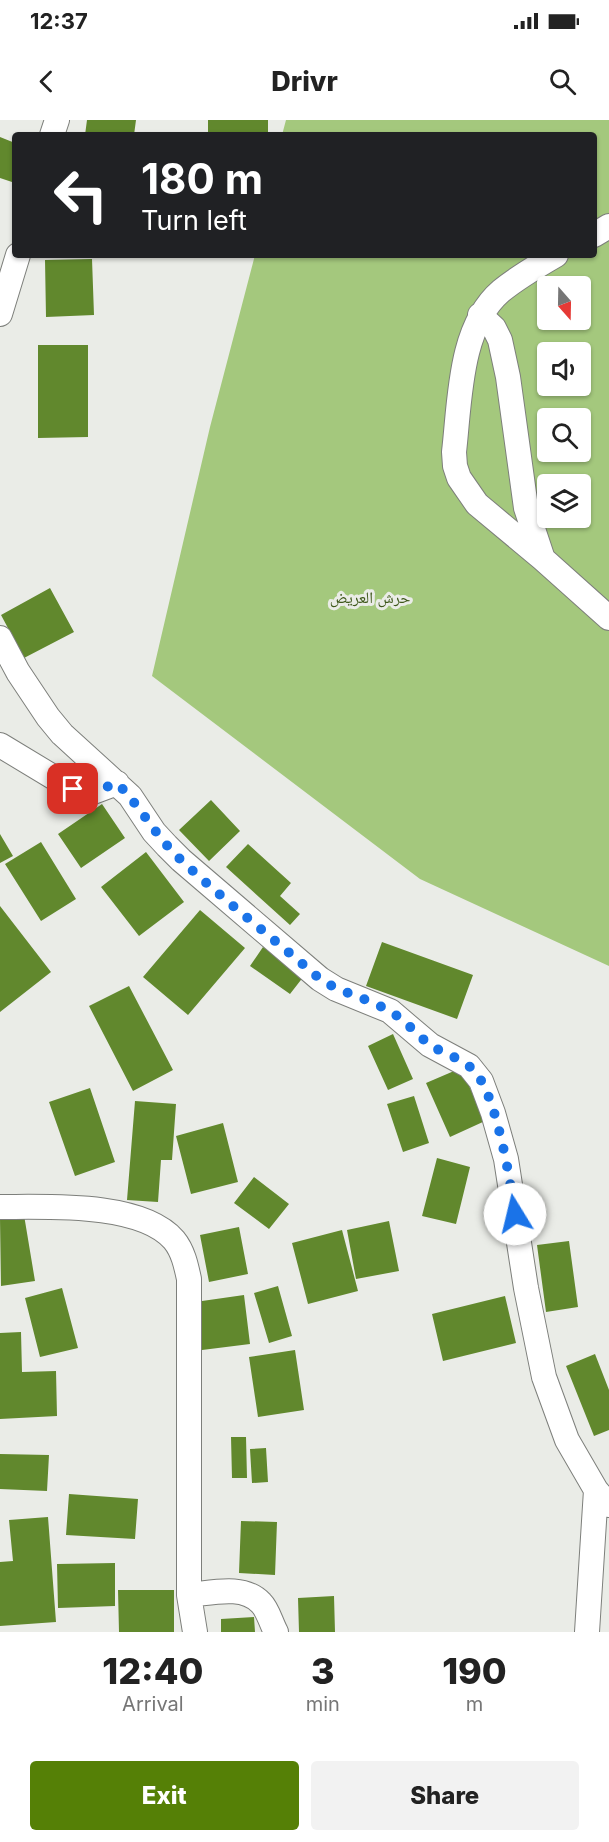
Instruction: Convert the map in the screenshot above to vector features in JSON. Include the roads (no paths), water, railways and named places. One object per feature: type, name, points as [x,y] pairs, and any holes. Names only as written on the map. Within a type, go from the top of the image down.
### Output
[{"type":"street","points":[[0,314],[17,258]]},
{"type":"street","points":[[551,258],[500,292],[480,315],[468,349],[464,372],[454,452],[455,466],[459,478],[477,504],[609,618]]},
{"type":"street","points":[[480,315],[494,328],[500,340],[508,377],[526,508],[543,559]]},
{"type":"street","points":[[0,638],[18,672],[48,717],[62,734],[130,796],[154,832],[181,860],[320,979],[336,989],[390,1011],[430,1045],[460,1060],[476,1073],[493,1113],[506,1159],[526,1288],[544,1377],[567,1440],[602,1497],[587,1632]]},
{"type":"street","points":[[0,745],[73,789],[93,792],[117,783]]},
{"type":"street","points":[[0,1207],[118,1212],[150,1222],[160,1228],[175,1241],[180,1250],[189,1279],[189,1595],[195,1632]]},
{"type":"street","points":[[189,1595],[236,1591],[252,1595],[262,1603],[276,1632]]},
{"type":"park label","name":"حرش العريض","points":[[370,597]]}]
